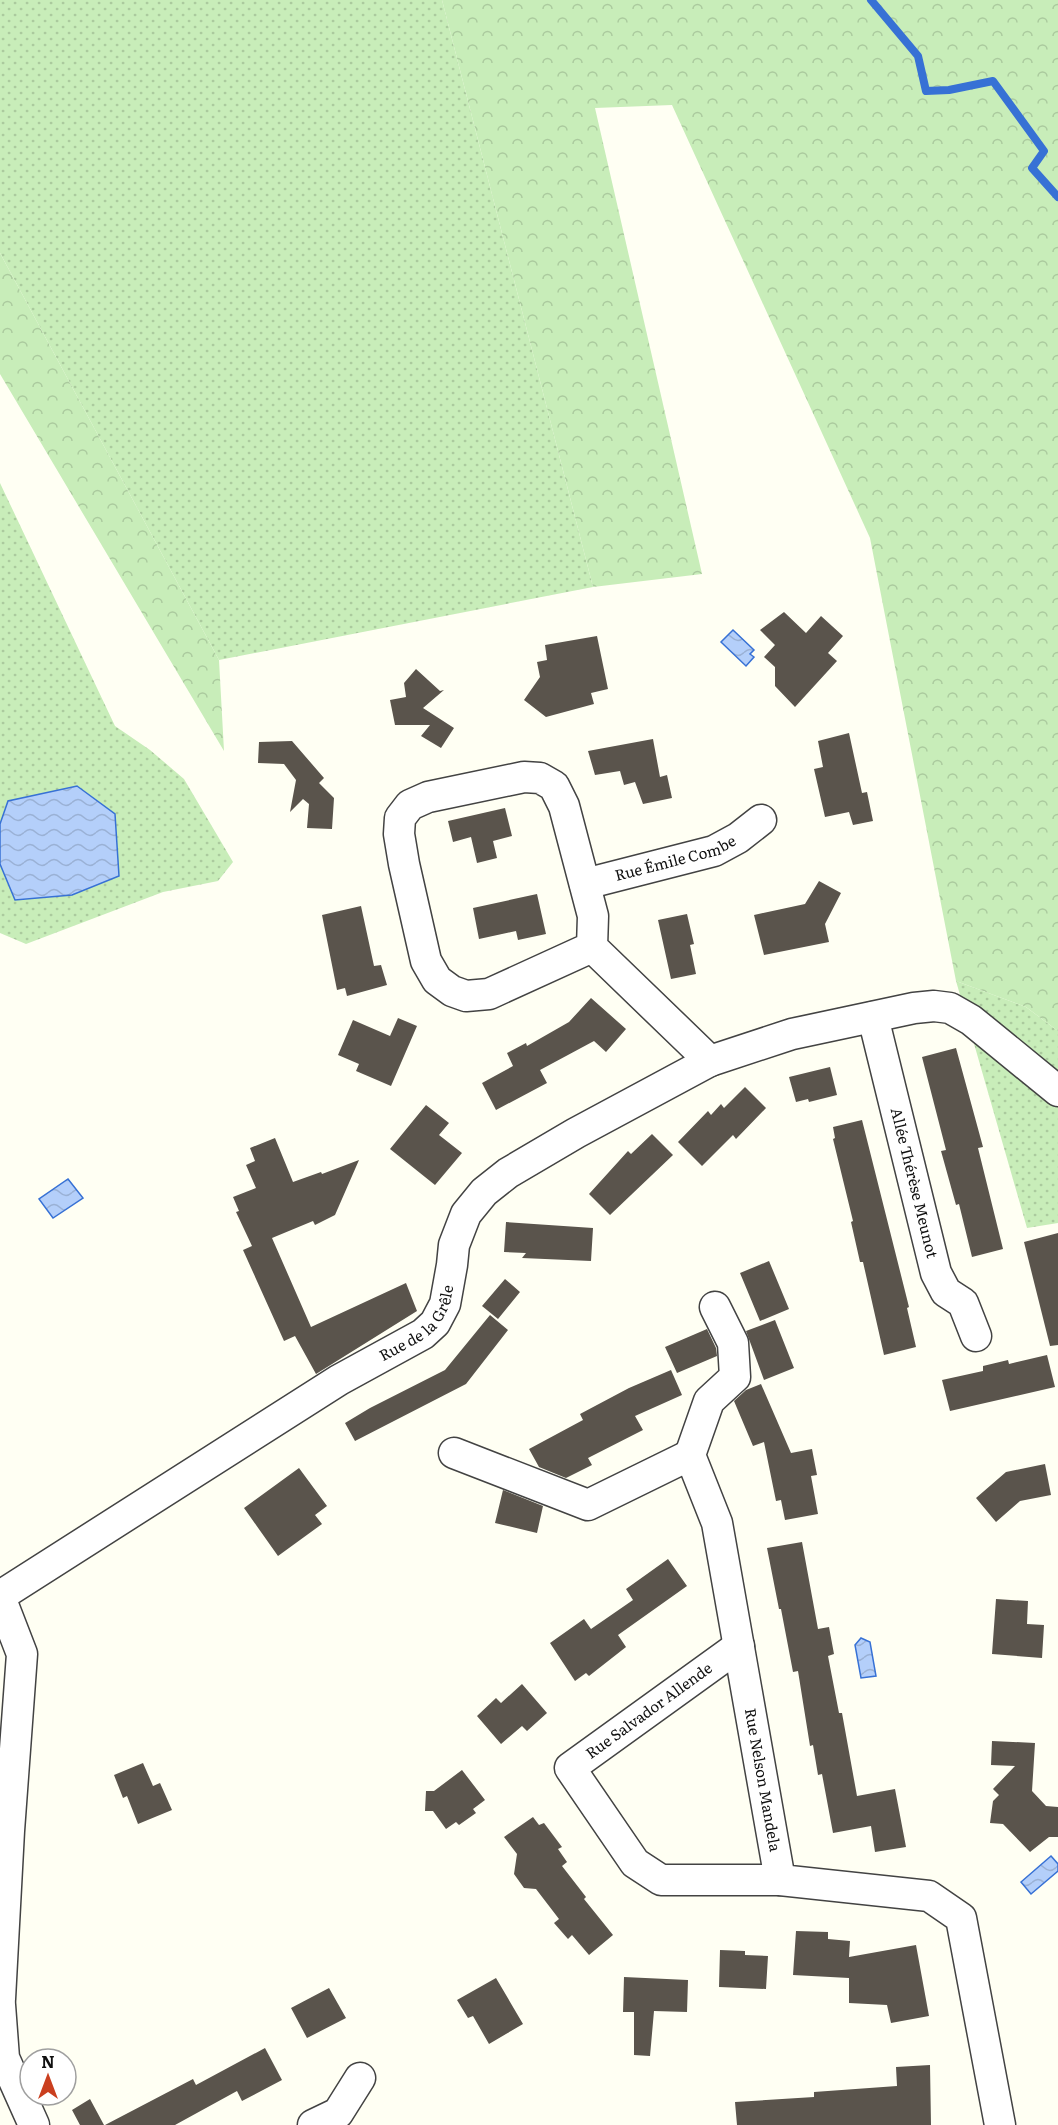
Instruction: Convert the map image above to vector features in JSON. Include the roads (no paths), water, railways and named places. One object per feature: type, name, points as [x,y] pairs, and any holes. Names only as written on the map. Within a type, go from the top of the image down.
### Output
[{"type":"street","points":[[592,946],[489,994],[466,996],[452,991],[437,980],[426,962],[404,864],[399,834],[400,818],[410,805],[428,797],[524,777],[540,778],[554,786],[564,806],[593,916],[592,946],[710,1061]]},
{"type":"street","name":"Rue Émile Combe","points":[[585,884],[714,851],[738,838],[761,820]]},
{"type":"street","name":"Rue de la Grêle","points":[[0,1999],[22,1654],[0,1596],[339,1380],[423,1334],[435,1323],[445,1304],[454,1245],[466,1214],[484,1192],[508,1173],[576,1133],[710,1061],[792,1034],[914,1008],[934,1006],[950,1008],[971,1020],[1058,1091]]},
{"type":"street","name":"Allée Thérèse Meunot","points":[[873,1017],[936,1273],[946,1292],[963,1303],[976,1336]]},
{"type":"street","points":[[454,1453],[588,1505],[690,1455],[709,1401],[735,1377],[733,1343],[715,1307]]},
{"type":"street","name":"Rue Nelson Mandela","points":[[690,1455],[717,1522],[780,1880]]},
{"type":"street","name":"Rue Salvador Allende","points":[[739,1646],[570,1768],[635,1863],[661,1880],[780,1880]]},
{"type":"street","points":[[780,1880],[929,1896],[961,1918],[1000,2125]]},
{"type":"street","points":[[0,2005],[4,2058],[34,2125]]},
{"type":"street","points":[[313,2125],[338,2113],[360,2078]]},
{"type":"water","points":[[733,630],[754,650],[750,654],[754,657],[746,666],[721,642]]},
{"type":"water","points":[[77,786],[115,814],[119,876],[72,895],[15,900],[0,864],[0,824],[8,801]]},
{"type":"water","points":[[68,1179],[83,1198],[53,1218],[39,1199]]},
{"type":"water","points":[[861,1638],[870,1642],[876,1676],[861,1678],[855,1645]]},
{"type":"water","points":[[1051,1856],[1058,1864],[1058,1871],[1031,1894],[1021,1882]]},
{"type":"waterway","points":[[871,0],[918,56],[926,91],[949,90],[993,81],[1044,151],[1032,168],[1058,197]]}]
